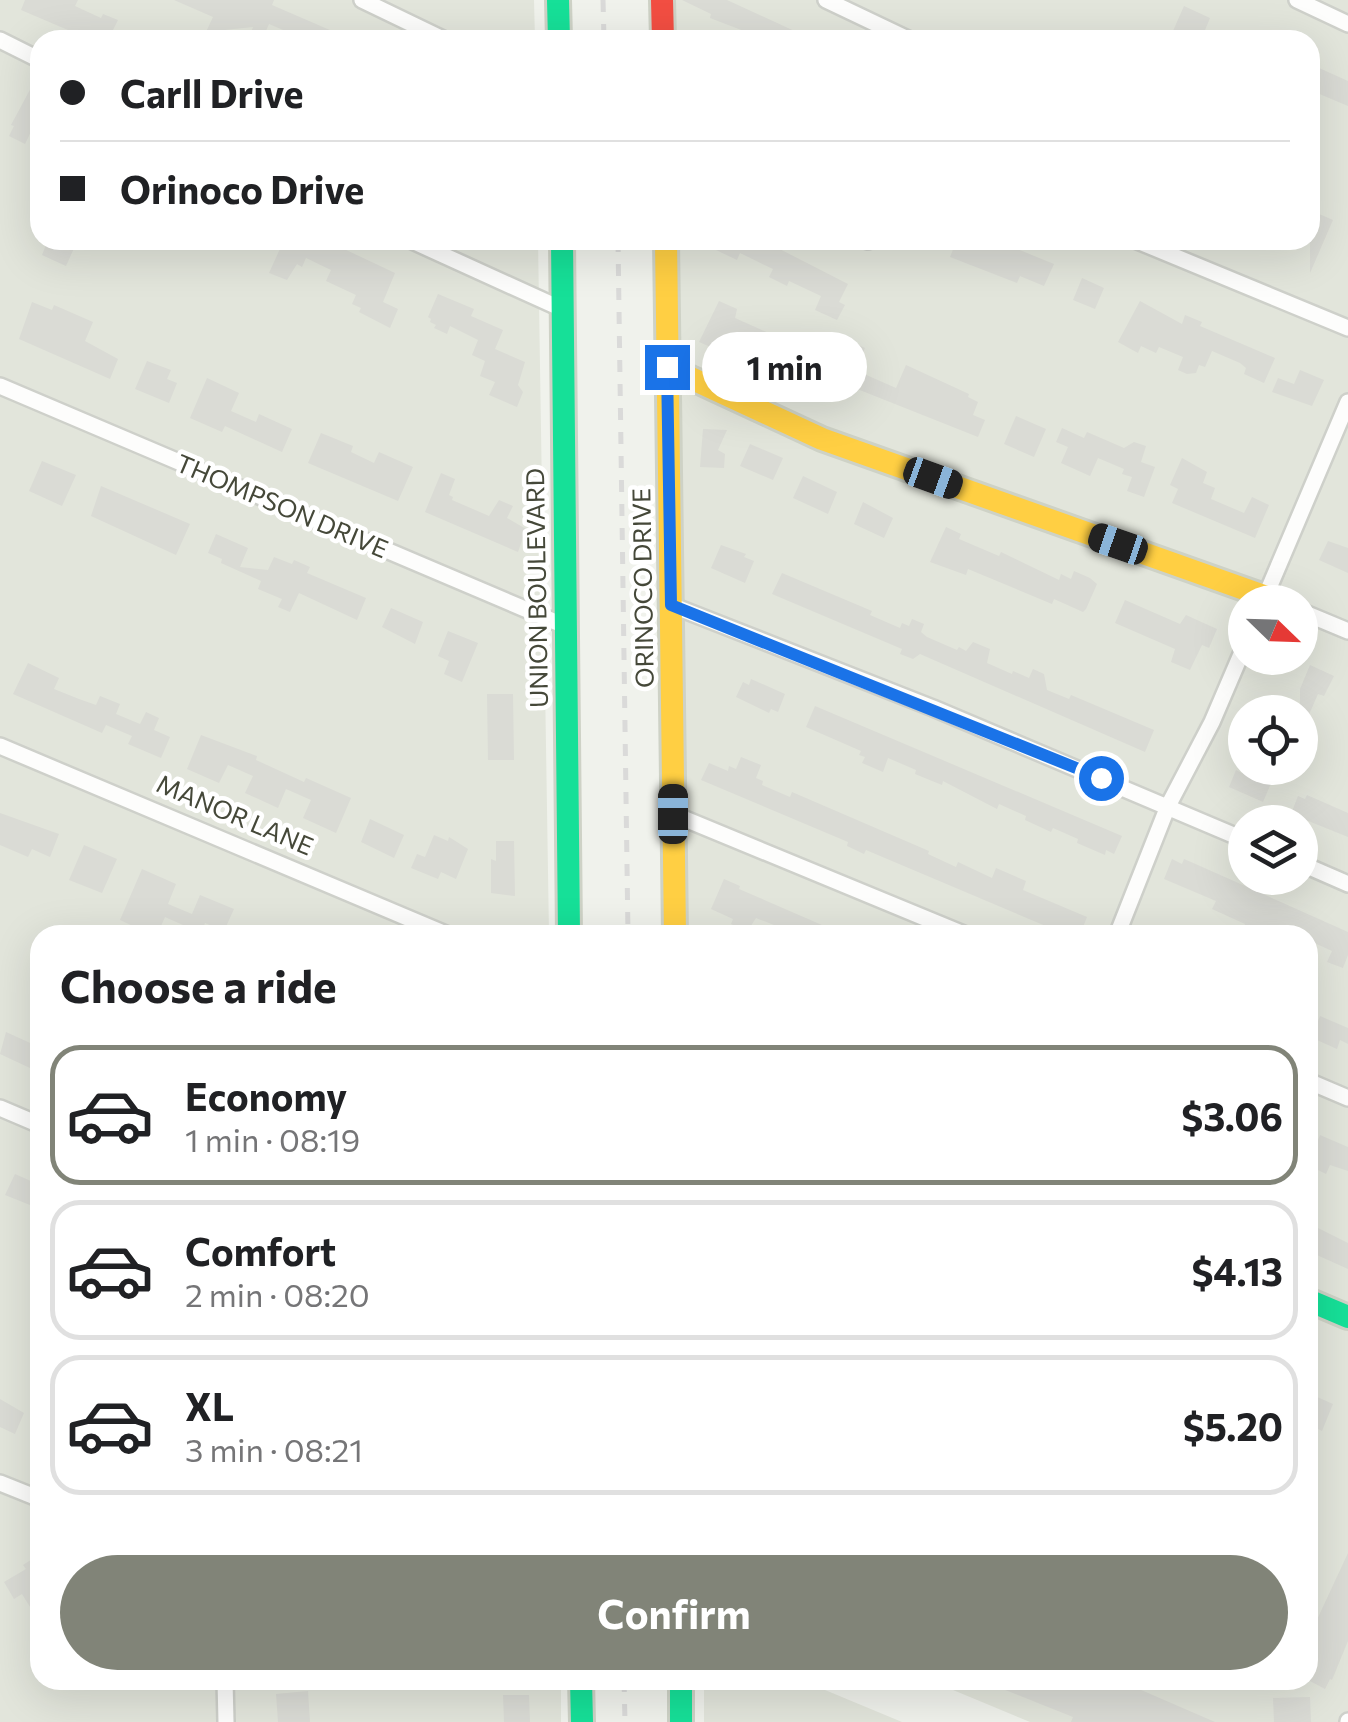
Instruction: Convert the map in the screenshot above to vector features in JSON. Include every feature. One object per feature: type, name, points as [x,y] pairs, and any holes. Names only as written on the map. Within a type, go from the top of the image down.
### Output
[{"type":"street","points":[[362,0],[424,30]]},
{"type":"street","points":[[558,0],[560,30]]},
{"type":"street","points":[[662,0],[663,30]]},
{"type":"street","points":[[826,0],[889,30]]},
{"type":"street","points":[[1297,0],[1348,24]]},
{"type":"street","points":[[0,40],[30,55]]},
{"type":"street","points":[[432,250],[562,310]]},
{"type":"street","name":"UNION BOULEVARD","points":[[562,250],[569,925]]},
{"type":"street","name":"ORINOCO DRIVE","points":[[666,250],[675,925]]},
{"type":"street","points":[[1160,250],[1348,328]]},
{"type":"street","points":[[667,367],[822,440],[1228,585]]},
{"type":"street","name":"THOMPSON DRIVE","points":[[0,386],[565,626]]},
{"type":"street","points":[[1276,585],[1348,402]]},
{"type":"street","points":[[671,605],[933,708],[1228,832]]},
{"type":"street","points":[[1318,619],[1348,632]]},
{"type":"street","points":[[1121,925],[1168,806],[1232,675]]},
{"type":"street","name":"MANOR LANE","points":[[0,746],[424,925]]},
{"type":"street","points":[[673,814],[942,925]]},
{"type":"street","points":[[1318,872],[1348,884]]},
{"type":"street","points":[[1318,1085],[1348,1098]]},
{"type":"street","points":[[0,1108],[30,1121]]},
{"type":"street","points":[[1318,1304],[1348,1318]]},
{"type":"street","points":[[0,1483],[30,1495]]},
{"type":"street","points":[[225,1690],[226,1722]]},
{"type":"street","points":[[581,1690],[582,1722]]},
{"type":"street","points":[[681,1690],[681,1722]]},
{"type":"shaded area","points":[[0,0],[534,0],[535,30],[30,30],[30,250],[538,250],[549,925],[30,925],[30,1690],[561,1690],[561,1722],[0,1722]]},
{"type":"shaded area","points":[[665,0],[1348,0],[1348,1722],[1030,1722],[953,1690],[1318,1690],[1318,925],[682,925],[666,250],[1320,250],[1320,30],[665,30]]},
{"type":"shaded area","points":[[704,1690],[825,1690],[902,1722],[704,1722]]},
{"type":"building","points":[[25,0],[78,0],[75,6],[101,18],[103,14],[118,20],[113,30],[68,30],[21,10]]},
{"type":"building","points":[[174,0],[274,0],[272,5],[330,30],[283,30],[269,24],[266,30],[207,30],[213,17]]},
{"type":"building","points":[[682,0],[727,0],[792,30],[741,30],[710,18],[711,14]]},
{"type":"building","points":[[1184,6],[1210,18],[1205,30],[1173,30]]},
{"type":"building","points":[[1320,68],[1348,81],[1348,106],[1320,94]]},
{"type":"building","points":[[30,90],[30,134],[25,144],[9,136],[14,126],[11,125]]},
{"type":"building","points":[[1320,214],[1333,220],[1320,250]]},
{"type":"building","points":[[44,250],[73,250],[66,266],[42,255]]},
{"type":"building","points":[[279,250],[346,250],[395,273],[383,302],[398,309],[390,328],[359,312],[361,308],[352,304],[356,295],[326,281],[331,270],[306,258],[287,280],[269,273]]},
{"type":"building","points":[[716,250],[782,250],[848,284],[839,302],[845,305],[837,320],[815,310],[821,296],[789,281],[787,286],[769,277],[773,269],[740,253],[737,260]]},
{"type":"building","points":[[953,250],[1020,250],[1054,264],[1044,286],[1020,276],[1017,283],[950,257]]},
{"type":"building","points":[[1310,250],[1320,250],[1310,273]]},
{"type":"building","points":[[1082,278],[1104,288],[1095,309],[1073,300]]},
{"type":"building","points":[[438,294],[474,309],[471,316],[503,330],[495,349],[525,362],[518,385],[523,392],[517,407],[489,395],[495,382],[480,376],[485,361],[472,355],[478,340],[450,326],[447,334],[434,328],[436,325],[428,317]]},
{"type":"building","points":[[719,301],[737,309],[735,318],[793,344],[796,338],[816,347],[800,381],[780,371],[784,364],[759,354],[757,360],[723,345],[720,351],[699,342]]},
{"type":"building","points":[[1140,301],[1182,324],[1185,315],[1202,322],[1200,326],[1275,358],[1264,383],[1244,374],[1246,368],[1240,363],[1212,351],[1205,367],[1199,365],[1196,373],[1187,374],[1178,370],[1183,357],[1159,347],[1156,353],[1141,346],[1138,353],[1118,342]]},
{"type":"building","points":[[32,302],[52,310],[54,305],[93,322],[85,341],[118,359],[110,379],[19,339]]},
{"type":"building","points":[[837,335],[865,348],[855,370],[896,388],[906,365],[969,394],[978,402],[973,415],[985,420],[978,437],[832,379],[839,362],[827,357]]},
{"type":"building","points":[[147,361],[171,370],[167,379],[177,383],[169,403],[135,389]]},
{"type":"building","points":[[1300,370],[1324,380],[1312,406],[1272,392],[1278,378],[1294,384]]},
{"type":"building","points":[[207,378],[239,393],[231,411],[256,422],[259,414],[292,429],[282,452],[225,426],[222,432],[190,418]]},
{"type":"building","points":[[1016,416],[1046,429],[1034,457],[1004,444]]},
{"type":"building","points":[[1062,428],[1084,438],[1087,432],[1124,448],[1134,442],[1146,446],[1141,462],[1155,467],[1144,497],[1127,491],[1132,477],[1122,474],[1124,469],[1098,458],[1090,476],[1061,463],[1068,447],[1056,442]]},
{"type":"building","points":[[703,429],[727,430],[718,450],[725,454],[724,468],[700,467]]},
{"type":"building","points":[[321,433],[353,446],[351,452],[374,463],[379,452],[413,467],[398,501],[308,463]]},
{"type":"building","points":[[750,444],[783,458],[773,480],[740,466]]},
{"type":"building","points":[[1182,458],[1207,472],[1203,483],[1215,488],[1211,499],[1244,513],[1252,497],[1269,505],[1255,538],[1172,503],[1178,489],[1170,485]]},
{"type":"building","points":[[42,461],[76,475],[62,506],[29,491]]},
{"type":"building","points":[[441,473],[455,479],[449,495],[452,500],[489,516],[499,500],[513,506],[507,518],[526,529],[518,552],[425,512]]},
{"type":"building","points":[[803,476],[837,492],[828,514],[793,498]]},
{"type":"building","points":[[101,486],[190,524],[176,555],[91,516]]},
{"type":"building","points":[[863,502],[893,518],[884,538],[854,524]]},
{"type":"building","points":[[946,527],[961,534],[959,539],[999,556],[1001,552],[1059,580],[1061,574],[1071,579],[1074,571],[1090,578],[1097,584],[1086,609],[1083,612],[1054,599],[1052,604],[968,569],[966,575],[930,562]]},
{"type":"building","points":[[216,534],[248,548],[240,567],[268,570],[274,557],[292,564],[294,560],[310,567],[307,573],[366,598],[357,620],[299,593],[290,612],[278,607],[282,599],[258,589],[261,581],[208,553]]},
{"type":"building","points":[[1328,541],[1348,548],[1348,573],[1319,560]]},
{"type":"building","points":[[721,545],[754,561],[745,583],[711,568]]},
{"type":"building","points":[[782,573],[872,611],[870,615],[900,628],[902,623],[909,626],[912,619],[924,624],[921,632],[927,637],[957,650],[959,647],[966,651],[973,642],[990,649],[987,663],[1012,674],[1013,671],[1029,678],[1033,669],[1044,674],[1047,690],[1069,699],[1071,695],[1154,730],[1145,752],[920,654],[913,659],[900,654],[902,649],[772,594]]},
{"type":"building","points":[[1125,600],[1180,624],[1186,615],[1217,629],[1209,648],[1202,645],[1190,670],[1171,662],[1175,649],[1115,623]]},
{"type":"building","points":[[391,608],[423,622],[415,644],[382,627]]},
{"type":"building","points":[[448,631],[478,643],[462,682],[444,674],[449,661],[438,656]]},
{"type":"building","points":[[28,663],[59,678],[54,689],[96,705],[100,696],[120,704],[116,714],[140,724],[146,712],[159,718],[154,730],[170,737],[161,758],[128,744],[132,736],[106,725],[102,733],[13,694]]},
{"type":"building","points":[[1318,669],[1334,676],[1324,696],[1300,695],[1306,675],[1318,675]]},
{"type":"building","points":[[751,679],[785,694],[778,712],[771,709],[769,713],[736,697],[743,682],[749,685]]},
{"type":"building","points":[[487,694],[513,694],[514,760],[488,760]]},
{"type":"building","points":[[815,706],[1122,836],[1114,854],[1106,850],[1105,855],[1053,828],[1051,832],[1025,820],[1026,816],[999,804],[997,809],[943,781],[942,785],[915,774],[916,770],[888,758],[883,772],[862,763],[865,757],[859,755],[861,751],[806,727]]},
{"type":"building","points":[[201,735],[257,756],[256,760],[304,782],[306,778],[351,798],[336,833],[303,818],[311,800],[286,789],[278,808],[245,793],[253,776],[228,765],[219,783],[187,769]]},
{"type":"building","points":[[741,757],[761,765],[756,778],[763,781],[762,785],[790,797],[792,792],[929,851],[928,854],[956,867],[958,862],[992,878],[996,868],[1026,881],[1023,890],[1087,917],[1084,925],[1043,925],[866,850],[864,854],[847,846],[848,842],[701,780],[709,763],[728,771],[729,766],[736,769]]},
{"type":"building","points":[[1230,785],[1270,785],[1263,802]]},
{"type":"building","points":[[1307,795],[1348,813],[1348,837],[1318,825],[1318,805],[1294,805],[1298,796],[1305,799]]},
{"type":"building","points":[[0,813],[59,834],[50,857],[32,849],[28,857],[0,845]]},
{"type":"building","points":[[370,819],[404,835],[394,858],[361,842]]},
{"type":"building","points":[[434,835],[448,841],[449,837],[468,849],[456,879],[441,872],[438,879],[411,868],[417,854],[425,857]]},
{"type":"building","points":[[496,841],[514,841],[515,896],[491,893],[491,859],[496,861]]},
{"type":"building","points":[[84,845],[117,859],[102,893],[69,880]]},
{"type":"building","points":[[1172,859],[1182,864],[1184,859],[1228,879],[1228,895],[1265,895],[1348,932],[1348,955],[1343,968],[1327,962],[1332,951],[1318,945],[1318,925],[1245,925],[1212,909],[1216,901],[1164,879]]},
{"type":"building","points":[[142,869],[176,884],[168,904],[192,914],[200,895],[234,909],[227,925],[183,925],[165,917],[161,925],[131,925],[120,920]]},
{"type":"building","points":[[724,879],[822,925],[774,925],[756,918],[752,925],[733,925],[733,919],[711,909]]},
{"type":"building","points":[[1320,1016],[1348,1028],[1348,1044],[1340,1040],[1337,1049],[1318,1040]]},
{"type":"building","points":[[6,1032],[30,1043],[30,1068],[0,1054]]},
{"type":"building","points":[[1320,1135],[1348,1147],[1348,1171],[1330,1165],[1326,1174],[1318,1170]]},
{"type":"building","points":[[15,1174],[30,1181],[30,1205],[5,1195]]},
{"type":"building","points":[[1318,1228],[1348,1243],[1348,1269],[1318,1256]]},
{"type":"building","points":[[1318,1397],[1333,1404],[1322,1431],[1318,1429]]},
{"type":"building","points":[[0,1399],[24,1413],[15,1434],[0,1427]]},
{"type":"building","points":[[1348,1553],[1348,1641],[1325,1689],[1318,1685],[1318,1618]]},
{"type":"building","points":[[30,1560],[30,1607],[22,1594],[14,1599],[4,1582],[26,1569],[23,1565]]},
{"type":"building","points":[[1005,1690],[1141,1690],[1215,1722],[1071,1722],[1073,1717]]},
{"type":"building","points":[[308,1691],[310,1722],[278,1722],[276,1694]]},
{"type":"building","points":[[503,1695],[529,1695],[530,1722],[504,1722]]},
{"type":"building","points":[[1310,1697],[1311,1722],[1274,1722],[1273,1698]]},
{"type":"railway","points":[[603,0],[604,30]]},
{"type":"railway","points":[[618,250],[628,925]]},
{"type":"railway","points":[[624,1690],[625,1722]]},
{"type":"traffic: fast","points":[[558,0],[559,30]]},
{"type":"traffic: fast","points":[[562,250],[569,925]]},
{"type":"traffic: fast","points":[[1318,1304],[1348,1317]]},
{"type":"traffic: fast","points":[[581,1690],[582,1722]]},
{"type":"traffic: fast","points":[[681,1690],[681,1722]]},
{"type":"traffic: slow","points":[[666,250],[675,925]]},
{"type":"traffic: slow","points":[[667,367],[822,439],[1233,585]]},
{"type":"traffic: jam","points":[[662,0],[663,30]]},
{"type":"route","points":[[667,367],[671,605],[1101,778]]}]
